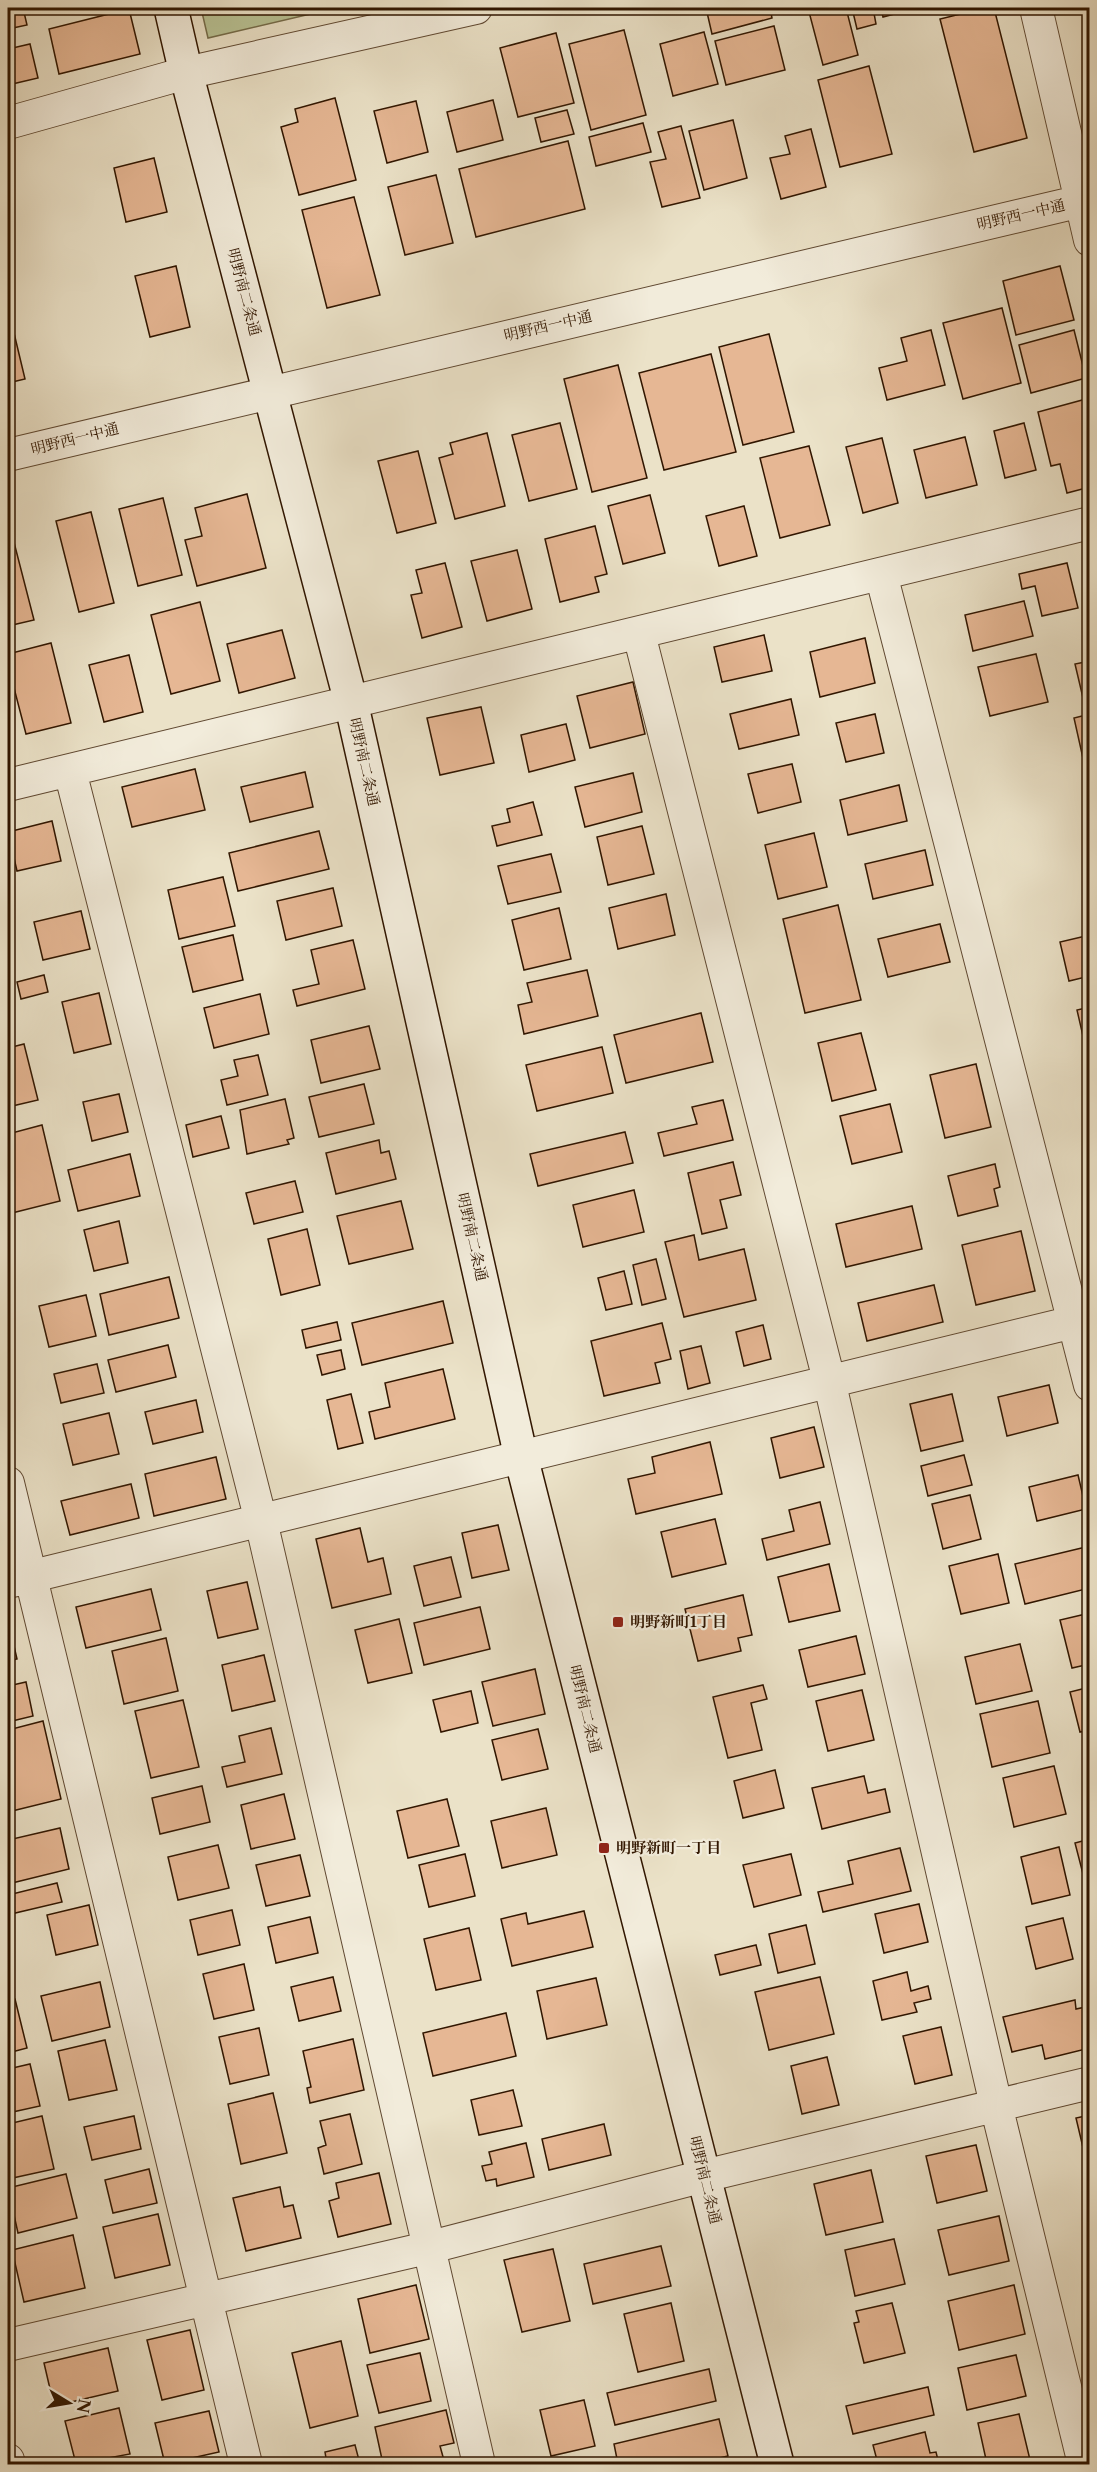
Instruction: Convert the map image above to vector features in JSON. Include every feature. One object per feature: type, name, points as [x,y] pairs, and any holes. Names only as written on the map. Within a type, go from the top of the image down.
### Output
[{"type":"street","name":"明野南二条通","points":[[171,8],[351,702],[521,1457],[777,2464]]},
{"type":"street","points":[[8,123],[186,73],[476,8]]},
{"type":"street","points":[[1036,8],[1085,200],[1089,240]]},
{"type":"street","name":"明野西一中通","points":[[8,455],[1085,200]]},
{"type":"street","points":[[8,785],[639,634],[1089,523]]},
{"type":"street","points":[[881,574],[1082,1319],[1089,1385]]},
{"type":"street","points":[[639,634],[829,1380],[996,2105],[1084,2464]]},
{"type":"street","points":[[70,771],[261,1521],[427,2248],[479,2464]]},
{"type":"street","points":[[19,1579],[1082,1319]]},
{"type":"street","points":[[8,1483],[19,1579],[207,2298],[246,2464]]},
{"type":"street","points":[[8,2345],[427,2248],[704,2176],[1089,2083]]},
{"type":"street","points":[[8,2460],[9,2464]]},
{"type":"green space","points":[[201,8],[336,8],[208,38]]},
{"type":"building","points":[[8,8],[23,8],[27,25],[8,29]]},
{"type":"building","points":[[706,8],[770,8],[772,18],[712,34]]},
{"type":"building","points":[[808,8],[846,8],[858,55],[823,65]]},
{"type":"building","points":[[852,8],[873,8],[876,24],[857,29]]},
{"type":"building","points":[[881,8],[917,8],[883,17]]},
{"type":"building","points":[[994,8],[1027,138],[974,152],[940,19]]},
{"type":"building","points":[[129,9],[140,54],[59,74],[49,29]]},
{"type":"building","points":[[774,26],[785,70],[726,85],[715,41]]},
{"type":"building","points":[[624,30],[646,115],[591,130],[569,44]]},
{"type":"building","points":[[704,32],[718,84],[673,96],[660,44]]},
{"type":"building","points":[[556,33],[574,103],[518,117],[500,48]]},
{"type":"building","points":[[30,44],[38,78],[8,85],[8,49]]},
{"type":"building","points":[[869,66],[892,154],[840,167],[818,80]]},
{"type":"building","points":[[335,98],[356,180],[299,195],[281,127],[298,122],[295,109]]},
{"type":"building","points":[[493,100],[503,140],[457,152],[447,112]]},
{"type":"building","points":[[416,101],[428,152],[387,163],[374,111]]},
{"type":"building","points":[[567,110],[574,134],[541,142],[535,118]]},
{"type":"building","points":[[733,120],[747,178],[704,190],[689,131]]},
{"type":"building","points":[[643,123],[651,152],[596,166],[589,137]]},
{"type":"building","points":[[681,126],[700,198],[662,207],[650,162],[666,159],[658,132]]},
{"type":"building","points":[[811,129],[826,187],[781,199],[770,158],[790,154],[785,136]]},
{"type":"building","points":[[568,141],[585,209],[476,237],[459,169]]},
{"type":"building","points":[[154,158],[167,212],[126,222],[114,168]]},
{"type":"building","points":[[436,175],[453,243],[405,255],[388,187]]},
{"type":"building","points":[[354,197],[380,295],[327,308],[302,210]]},
{"type":"building","points":[[176,266],[190,327],[150,337],[135,276]]},
{"type":"building","points":[[1060,266],[1074,320],[1016,335],[1003,281]]},
{"type":"building","points":[[1002,308],[1021,383],[963,399],[943,323]]},
{"type":"building","points":[[931,330],[945,385],[887,400],[879,368],[907,361],[901,338]]},
{"type":"building","points":[[1074,330],[1086,378],[1031,393],[1019,345]]},
{"type":"building","points":[[14,333],[25,379],[8,383],[8,334]]},
{"type":"building","points":[[769,334],[794,432],[743,445],[719,347]]},
{"type":"building","points":[[711,354],[736,452],[664,470],[639,373]]},
{"type":"building","points":[[618,365],[647,478],[592,492],[564,379]]},
{"type":"building","points":[[1086,399],[1090,412],[1090,456],[1086,457],[1090,487],[1067,493],[1060,464],[1051,466],[1038,412]]},
{"type":"building","points":[[560,423],[577,489],[529,501],[512,435]]},
{"type":"building","points":[[1024,423],[1036,470],[1005,478],[994,431]]},
{"type":"building","points":[[487,433],[505,506],[455,519],[439,458],[453,454],[450,443]]},
{"type":"building","points":[[965,437],[977,485],[926,498],[914,450]]},
{"type":"building","points":[[882,438],[898,503],[863,513],[846,447]]},
{"type":"building","points":[[809,446],[830,525],[780,538],[760,458]]},
{"type":"building","points":[[418,451],[436,523],[397,533],[378,461]]},
{"type":"building","points":[[247,494],[266,568],[197,586],[185,540],[202,536],[195,508]]},
{"type":"building","points":[[650,495],[665,553],[623,564],[608,506]]},
{"type":"building","points":[[163,498],[182,575],[138,586],[119,509]]},
{"type":"building","points":[[744,506],[757,556],[719,566],[706,516]]},
{"type":"building","points":[[91,512],[114,603],[79,612],[56,521]]},
{"type":"building","points":[[8,519],[34,620],[8,626]]},
{"type":"building","points":[[595,526],[607,574],[595,577],[599,592],[560,602],[545,539]]},
{"type":"building","points":[[517,550],[532,609],[487,621],[471,561]]},
{"type":"building","points":[[1090,560],[1090,583],[1084,561]]},
{"type":"building","points":[[445,563],[462,627],[422,638],[411,595],[422,593],[416,570]]},
{"type":"building","points":[[1067,563],[1078,608],[1042,616],[1035,586],[1022,589],[1019,574]]},
{"type":"building","points":[[1024,601],[1033,636],[973,651],[965,615]]},
{"type":"building","points":[[200,602],[220,681],[171,694],[151,615]]},
{"type":"building","points":[[282,630],[295,678],[239,693],[227,644]]},
{"type":"building","points":[[764,635],[772,671],[722,682],[714,647]]},
{"type":"building","points":[[865,638],[875,683],[820,697],[810,652]]},
{"type":"building","points":[[51,643],[71,723],[26,734],[8,665],[8,654]]},
{"type":"building","points":[[1036,654],[1048,702],[990,716],[978,667]]},
{"type":"building","points":[[129,655],[143,712],[104,722],[89,665]]},
{"type":"building","points":[[1090,661],[1090,696],[1083,698],[1075,664]]},
{"type":"building","points":[[633,682],[645,734],[590,748],[577,696]]},
{"type":"building","points":[[791,699],[799,735],[739,749],[730,714]]},
{"type":"building","points":[[481,707],[494,763],[440,775],[427,718]]},
{"type":"building","points":[[875,714],[884,753],[846,762],[836,723]]},
{"type":"building","points":[[1090,714],[1090,762],[1084,763],[1074,718]]},
{"type":"building","points":[[566,724],[575,760],[529,772],[521,735]]},
{"type":"building","points":[[792,764],[801,802],[758,813],[748,774]]},
{"type":"building","points":[[195,769],[205,810],[132,827],[122,787]]},
{"type":"building","points":[[305,772],[313,807],[250,822],[241,787]]},
{"type":"building","points":[[633,773],[642,812],[585,827],[575,787]]},
{"type":"building","points":[[899,785],[907,821],[848,835],[840,800]]},
{"type":"building","points":[[533,802],[542,835],[497,846],[492,826],[510,822],[507,809]]},
{"type":"building","points":[[52,821],[61,861],[17,871],[8,832]]},
{"type":"building","points":[[642,826],[654,874],[608,885],[597,837]]},
{"type":"building","points":[[319,831],[329,869],[238,891],[229,853]]},
{"type":"building","points":[[814,833],[827,887],[778,899],[765,845]]},
{"type":"building","points":[[925,850],[933,885],[873,899],[865,864]]},
{"type":"building","points":[[551,854],[561,892],[508,904],[498,866]]},
{"type":"building","points":[[223,877],[235,926],[179,939],[168,890]]},
{"type":"building","points":[[333,888],[342,926],[286,940],[277,901]]},
{"type":"building","points":[[666,894],[675,935],[618,949],[609,908]]},
{"type":"building","points":[[838,905],[861,1000],[805,1013],[783,919]]},
{"type":"building","points":[[559,908],[571,959],[524,970],[512,920]]},
{"type":"building","points":[[81,911],[90,949],[43,960],[34,922]]},
{"type":"building","points":[[940,924],[950,962],[888,977],[878,939]]},
{"type":"building","points":[[233,935],[243,980],[193,992],[182,947]]},
{"type":"building","points":[[1090,935],[1090,976],[1069,981],[1060,942]]},
{"type":"building","points":[[353,940],[365,989],[297,1006],[293,990],[319,984],[311,950]]},
{"type":"building","points":[[587,970],[598,1016],[524,1034],[518,1005],[532,1002],[527,983]]},
{"type":"building","points":[[44,975],[48,992],[21,999],[17,982]]},
{"type":"building","points":[[99,993],[111,1044],[74,1053],[62,1002]]},
{"type":"building","points":[[260,994],[269,1034],[214,1048],[204,1008]]},
{"type":"building","points":[[1090,1007],[1090,1058],[1088,1058],[1077,1010]]},
{"type":"building","points":[[701,1013],[713,1062],[626,1083],[614,1035]]},
{"type":"building","points":[[369,1026],[380,1069],[321,1083],[311,1040]]},
{"type":"building","points":[[861,1033],[876,1090],[832,1101],[818,1043]]},
{"type":"building","points":[[24,1044],[38,1100],[8,1107],[8,1048]]},
{"type":"building","points":[[602,1047],[613,1093],[537,1111],[526,1065]]},
{"type":"building","points":[[258,1055],[268,1095],[227,1105],[221,1080],[238,1076],[234,1060]]},
{"type":"building","points":[[976,1064],[991,1127],[945,1138],[930,1075]]},
{"type":"building","points":[[364,1084],[374,1124],[319,1137],[309,1097]]},
{"type":"building","points":[[119,1094],[128,1132],[92,1141],[83,1102]]},
{"type":"building","points":[[285,1099],[294,1138],[287,1140],[289,1144],[247,1154],[240,1110]]},
{"type":"building","points":[[723,1100],[733,1140],[664,1156],[658,1133],[697,1124],[692,1107]]},
{"type":"building","points":[[890,1104],[902,1152],[852,1164],[840,1116]]},
{"type":"building","points":[[221,1116],[229,1148],[193,1157],[186,1125]]},
{"type":"building","points":[[42,1125],[60,1201],[8,1214],[8,1134]]},
{"type":"building","points":[[625,1132],[633,1163],[538,1186],[530,1154]]},
{"type":"building","points":[[379,1140],[381,1153],[389,1151],[396,1179],[336,1194],[326,1153]]},
{"type":"building","points":[[130,1154],[140,1196],[78,1211],[68,1170]]},
{"type":"building","points":[[733,1162],[741,1195],[720,1200],[727,1228],[702,1234],[688,1173]]},
{"type":"building","points":[[995,1164],[1000,1187],[994,1189],[998,1206],[958,1216],[948,1176]]},
{"type":"building","points":[[295,1181],[303,1212],[254,1224],[246,1193]]},
{"type":"building","points":[[634,1190],[644,1232],[583,1247],[573,1205]]},
{"type":"building","points":[[401,1201],[413,1249],[349,1264],[337,1216]]},
{"type":"building","points":[[912,1206],[922,1249],[846,1267],[836,1224]]},
{"type":"building","points":[[119,1221],[128,1263],[94,1271],[84,1230]]},
{"type":"building","points":[[307,1229],[320,1285],[281,1295],[268,1239]]},
{"type":"building","points":[[1021,1231],[1035,1291],[976,1305],[962,1245]]},
{"type":"building","points":[[694,1235],[699,1260],[744,1249],[756,1300],[684,1317],[665,1242]]},
{"type":"building","points":[[656,1259],[666,1299],[642,1305],[633,1265]]},
{"type":"building","points":[[624,1271],[632,1304],[606,1310],[598,1278]]},
{"type":"building","points":[[169,1277],[179,1318],[109,1335],[100,1294]]},
{"type":"building","points":[[934,1285],[943,1322],[867,1341],[858,1303]]},
{"type":"building","points":[[86,1295],[96,1336],[49,1347],[39,1306]]},
{"type":"building","points":[[443,1301],[453,1343],[362,1365],[352,1323]]},
{"type":"building","points":[[337,1322],[341,1340],[306,1348],[302,1330]]},
{"type":"building","points":[[662,1323],[671,1359],[655,1363],[660,1383],[604,1396],[591,1341]]},
{"type":"building","points":[[763,1325],[771,1359],[744,1366],[736,1332]]},
{"type":"building","points":[[168,1345],[176,1377],[116,1392],[108,1360]]},
{"type":"building","points":[[701,1346],[710,1383],[688,1389],[680,1351]]},
{"type":"building","points":[[341,1350],[345,1369],[322,1375],[317,1355]]},
{"type":"building","points":[[97,1364],[104,1393],[61,1403],[54,1374]]},
{"type":"building","points":[[443,1369],[455,1419],[375,1439],[369,1412],[390,1407],[385,1383]]},
{"type":"building","points":[[1049,1385],[1058,1423],[1007,1436],[998,1397]]},
{"type":"building","points":[[351,1394],[363,1443],[338,1449],[327,1400]]},
{"type":"building","points":[[952,1394],[963,1441],[921,1451],[910,1404]]},
{"type":"building","points":[[196,1400],[203,1432],[153,1444],[145,1412]]},
{"type":"building","points":[[109,1413],[119,1454],[73,1465],[63,1424]]},
{"type":"building","points":[[814,1427],[824,1467],[780,1478],[771,1438]]},
{"type":"building","points":[[710,1442],[722,1494],[636,1514],[628,1479],[655,1473],[652,1457]]},
{"type":"building","points":[[964,1455],[972,1485],[928,1496],[921,1466]]},
{"type":"building","points":[[216,1457],[226,1499],[154,1516],[145,1474]]},
{"type":"building","points":[[1078,1475],[1086,1509],[1037,1521],[1029,1487]]},
{"type":"building","points":[[131,1484],[139,1518],[70,1535],[61,1501]]},
{"type":"building","points":[[970,1495],[981,1539],[943,1549],[932,1504]]},
{"type":"building","points":[[820,1502],[830,1544],[767,1560],[762,1539],[794,1531],[789,1510]]},
{"type":"building","points":[[715,1519],[726,1564],[672,1577],[661,1532]]},
{"type":"building","points":[[498,1525],[509,1570],[472,1578],[462,1533]]},
{"type":"building","points":[[360,1528],[368,1562],[383,1558],[391,1594],[332,1608],[316,1539]]},
{"type":"building","points":[[1090,1546],[1090,1588],[1025,1604],[1015,1564]]},
{"type":"building","points":[[998,1554],[1009,1603],[961,1614],[949,1566]]},
{"type":"building","points":[[451,1557],[461,1597],[424,1606],[414,1566]]},
{"type":"building","points":[[829,1564],[840,1611],[789,1622],[778,1577]]},
{"type":"building","points":[[247,1582],[258,1629],[218,1638],[207,1591]]},
{"type":"building","points":[[151,1589],[161,1630],[86,1648],[76,1607]]},
{"type":"building","points":[[743,1595],[752,1635],[738,1638],[741,1651],[698,1661],[685,1609]]},
{"type":"building","points":[[480,1607],[490,1649],[424,1665],[414,1623]]},
{"type":"building","points":[[1090,1613],[1090,1664],[1072,1668],[1060,1620]]},
{"type":"building","points":[[399,1619],[412,1673],[368,1683],[355,1630]]},
{"type":"building","points":[[11,1633],[17,1659],[8,1661],[8,1634]]},
{"type":"building","points":[[856,1636],[865,1674],[808,1687],[799,1650]]},
{"type":"building","points":[[166,1638],[178,1691],[124,1704],[112,1651]]},
{"type":"building","points":[[1020,1644],[1032,1691],[976,1704],[965,1657]]},
{"type":"building","points":[[264,1655],[275,1701],[232,1711],[222,1665]]},
{"type":"building","points":[[535,1669],[545,1714],[493,1726],[482,1682]]},
{"type":"building","points":[[26,1682],[33,1716],[8,1722],[8,1686]]},
{"type":"building","points":[[763,1685],[767,1699],[751,1703],[762,1750],[728,1758],[713,1697]]},
{"type":"building","points":[[1090,1687],[1090,1730],[1080,1732],[1070,1692]]},
{"type":"building","points":[[862,1690],[874,1740],[828,1751],[816,1701]]},
{"type":"building","points":[[471,1691],[478,1723],[441,1732],[433,1700]]},
{"type":"building","points":[[183,1700],[199,1767],[151,1778],[135,1711]]},
{"type":"building","points":[[1038,1701],[1050,1753],[992,1767],[980,1714]]},
{"type":"building","points":[[43,1721],[61,1799],[8,1812],[8,1730]]},
{"type":"building","points":[[271,1728],[282,1774],[227,1787],[222,1767],[245,1762],[239,1736]]},
{"type":"building","points":[[538,1729],[548,1769],[502,1780],[492,1740]]},
{"type":"building","points":[[1054,1766],[1066,1814],[1014,1827],[1003,1778]]},
{"type":"building","points":[[775,1770],[784,1808],[743,1818],[734,1781]]},
{"type":"building","points":[[1090,1772],[1090,1799],[1083,1774]]},
{"type":"building","points":[[864,1776],[868,1793],[885,1789],[890,1812],[822,1829],[812,1788]]},
{"type":"building","points":[[202,1786],[210,1822],[160,1834],[152,1798]]},
{"type":"building","points":[[284,1794],[295,1839],[251,1849],[241,1805]]},
{"type":"building","points":[[447,1799],[459,1846],[408,1858],[397,1811]]},
{"type":"building","points":[[546,1808],[557,1855],[502,1868],[491,1821]]},
{"type":"building","points":[[60,1828],[69,1869],[8,1884],[8,1840]]},
{"type":"building","points":[[1090,1839],[1090,1901],[1075,1843]]},
{"type":"building","points":[[218,1845],[229,1888],[178,1900],[168,1857]]},
{"type":"building","points":[[1059,1847],[1070,1895],[1032,1904],[1021,1857]]},
{"type":"building","points":[[900,1848],[911,1891],[823,1912],[818,1892],[853,1884],[848,1861]]},
{"type":"building","points":[[465,1854],[475,1896],[429,1907],[419,1865]]},
{"type":"building","points":[[791,1854],[801,1895],[754,1907],[743,1865]]},
{"type":"building","points":[[300,1855],[310,1896],[266,1906],[256,1865]]},
{"type":"building","points":[[57,1883],[62,1902],[11,1914],[8,1895]]},
{"type":"building","points":[[919,1904],[928,1942],[884,1953],[875,1914]]},
{"type":"building","points":[[89,1905],[98,1945],[56,1955],[47,1915]]},
{"type":"building","points":[[232,1910],[240,1945],[198,1955],[190,1920]]},
{"type":"building","points":[[584,1911],[593,1947],[512,1966],[501,1919],[526,1913],[528,1924]]},
{"type":"building","points":[[310,1917],[318,1953],[276,1963],[268,1927]]},
{"type":"building","points":[[1063,1918],[1073,1959],[1036,1969],[1026,1927]]},
{"type":"building","points":[[806,1925],[815,1964],[778,1973],[769,1934]]},
{"type":"building","points":[[469,1928],[481,1980],[436,1990],[424,1939]]},
{"type":"building","points":[[756,1945],[761,1965],[720,1975],[715,1955]]},
{"type":"building","points":[[244,1964],[254,2010],[214,2019],[203,1974]]},
{"type":"building","points":[[907,1972],[911,1991],[928,1986],[931,1999],[914,2003],[917,2012],[882,2020],[873,1981]]},
{"type":"building","points":[[333,1977],[341,2011],[299,2021],[291,1987]]},
{"type":"building","points":[[820,1977],[834,2034],[769,2050],[755,1992]]},
{"type":"building","points":[[596,1978],[607,2025],[547,2039],[537,1991]]},
{"type":"building","points":[[100,1982],[110,2027],[52,2041],[41,1996]]},
{"type":"building","points":[[15,1999],[27,2048],[8,2053],[8,2000]]},
{"type":"building","points":[[1075,2000],[1076,2009],[1090,2006],[1090,2048],[1045,2059],[1042,2045],[1012,2052],[1003,2017]]},
{"type":"building","points":[[506,2013],[516,2056],[433,2076],[423,2033]]},
{"type":"building","points":[[941,2027],[952,2075],[915,2084],[903,2036]]},
{"type":"building","points":[[259,2028],[269,2075],[230,2084],[219,2037]]},
{"type":"building","points":[[353,2039],[364,2090],[310,2103],[307,2088],[311,2087],[303,2051]]},
{"type":"building","points":[[105,2040],[117,2090],[69,2100],[58,2051]]},
{"type":"building","points":[[827,2057],[839,2105],[802,2114],[791,2066]]},
{"type":"building","points":[[30,2064],[40,2106],[8,2113],[8,2069]]},
{"type":"building","points":[[513,2090],[522,2126],[479,2135],[471,2100]]},
{"type":"building","points":[[273,2093],[287,2153],[241,2164],[228,2104]]},
{"type":"building","points":[[350,2114],[362,2164],[324,2174],[318,2148],[326,2145],[320,2121]]},
{"type":"building","points":[[1090,2115],[1090,2173],[1089,2173],[1076,2118]]},
{"type":"building","points":[[42,2116],[54,2169],[8,2179],[8,2124]]},
{"type":"building","points":[[134,2116],[141,2149],[92,2160],[84,2127]]},
{"type":"building","points":[[604,2124],[611,2155],[549,2170],[542,2139]]},
{"type":"building","points":[[526,2143],[534,2177],[497,2186],[496,2179],[486,2181],[482,2166],[492,2164],[489,2152]]},
{"type":"building","points":[[976,2145],[987,2191],[937,2203],[926,2156]]},
{"type":"building","points":[[149,2169],[157,2203],[113,2213],[105,2180]]},
{"type":"building","points":[[871,2170],[883,2222],[826,2235],[814,2184]]},
{"type":"building","points":[[379,2173],[391,2224],[338,2237],[329,2201],[339,2198],[336,2183]]},
{"type":"building","points":[[66,2174],[77,2218],[18,2233],[8,2188]]},
{"type":"building","points":[[280,2187],[284,2207],[293,2205],[301,2238],[246,2251],[233,2198]]},
{"type":"building","points":[[158,2214],[170,2265],[115,2278],[103,2227]]},
{"type":"building","points":[[999,2216],[1009,2261],[949,2275],[938,2230]]},
{"type":"building","points":[[73,2235],[85,2288],[24,2302],[12,2250]]},
{"type":"building","points":[[894,2239],[905,2284],[855,2296],[845,2250]]},
{"type":"building","points":[[661,2246],[671,2286],[593,2304],[584,2264]]},
{"type":"building","points":[[553,2249],[570,2321],[522,2332],[504,2260]]},
{"type":"building","points":[[416,2285],[429,2339],[370,2353],[358,2299]]},
{"type":"building","points":[[1014,2285],[1025,2334],[959,2350],[948,2301]]},
{"type":"building","points":[[671,2303],[684,2361],[638,2372],[624,2314]]},
{"type":"building","points":[[892,2303],[905,2353],[864,2363],[854,2323],[859,2322],[856,2311]]},
{"type":"building","points":[[190,2330],[204,2390],[162,2400],[147,2340]]},
{"type":"building","points":[[341,2341],[358,2416],[310,2428],[292,2353]]},
{"type":"building","points":[[108,2348],[118,2391],[54,2406],[44,2363]]},
{"type":"building","points":[[420,2353],[431,2401],[379,2413],[367,2365]]},
{"type":"building","points":[[1016,2355],[1026,2396],[967,2410],[958,2368]]},
{"type":"building","points":[[709,2369],[716,2401],[615,2425],[607,2393]]},
{"type":"building","points":[[928,2387],[934,2415],[853,2434],[846,2406]]},
{"type":"building","points":[[584,2400],[595,2446],[551,2456],[540,2410]]},
{"type":"building","points":[[119,2408],[130,2454],[76,2464],[65,2421]]},
{"type":"building","points":[[446,2410],[454,2443],[440,2446],[445,2464],[383,2464],[375,2427]]},
{"type":"building","points":[[209,2411],[219,2452],[165,2464],[155,2423]]},
{"type":"building","points":[[1019,2414],[1031,2464],[987,2464],[978,2423]]},
{"type":"building","points":[[719,2419],[728,2456],[694,2464],[618,2464],[614,2444]]},
{"type":"building","points":[[925,2432],[930,2453],[936,2452],[939,2464],[878,2464],[873,2445]]},
{"type":"building","points":[[355,2445],[360,2464],[327,2464],[325,2452]]},
{"type":"building","points":[[599,2458],[600,2464],[570,2464]]},
{"type":"place","name":"明野新町1丁目","points":[[618,1622]]},
{"type":"place","name":"明野新町一丁目","points":[[604,1848]]}]
